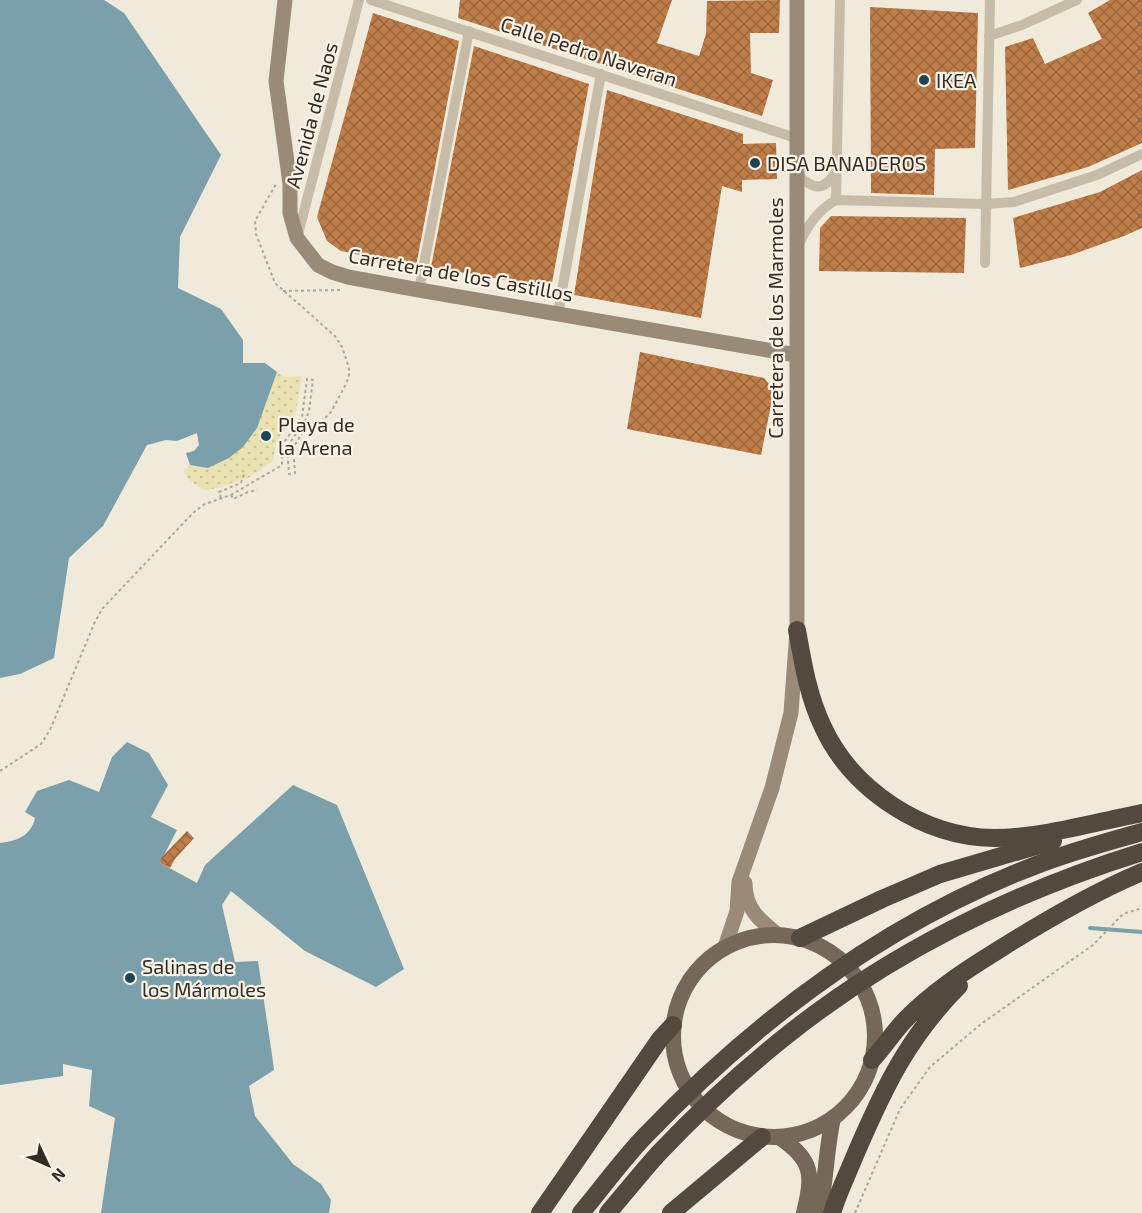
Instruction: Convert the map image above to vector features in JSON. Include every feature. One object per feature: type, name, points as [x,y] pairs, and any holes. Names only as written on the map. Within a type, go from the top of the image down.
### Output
[{"type":"highway","points":[[797,630],[805,677],[814,705],[823,728],[836,750],[864,783],[884,800],[910,816],[939,828],[965,835],[993,838],[1044,832],[1142,813]]},
{"type":"highway","points":[[800,938],[940,874],[991,857],[1097,829],[1142,820]]},
{"type":"highway","points":[[581,1213],[644,1137],[712,1070],[818,983],[911,924],[985,887],[1080,849],[1142,832]]},
{"type":"highway","points":[[609,1213],[659,1154],[728,1086],[782,1039],[831,1003],[921,946],[981,915],[1103,864],[1142,852]]},
{"type":"highway","points":[[872,1060],[904,1022],[931,997],[967,970],[1040,924],[1142,872]]},
{"type":"highway","points":[[832,1213],[876,1106],[912,1041],[945,1002],[993,954]]},
{"type":"highway","points":[[540,1213],[660,1039],[673,1025]]},
{"type":"highway","points":[[671,1213],[771,1137]]},
{"type":"main road","name":"Carretera de los Castillos","points":[[285,0],[276,81],[290,184],[290,213],[297,238],[318,265],[348,277],[796,355]]},
{"type":"main road","name":"Carretera de los Marmoles","points":[[725,947],[734,922],[739,882],[772,788],[791,713],[797,630],[797,0]]},
{"type":"main road","points":[[744,865],[745,894],[749,907],[755,917],[777,934]]},
{"type":"main road","points":[[777,934],[800,938],[822,946],[850,969],[864,989],[872,1011],[875,1031],[872,1060],[861,1087],[849,1104],[833,1118],[807,1132],[771,1137],[738,1131],[708,1114],[692,1097],[677,1065],[672,1038],[680,998],[694,974],[713,955],[725,947],[759,935],[777,934]]},
{"type":"main road","points":[[819,1213],[833,1118]]},
{"type":"main road","points":[[771,1137],[799,1154],[806,1164],[811,1178],[804,1213]]},
{"type":"street","name":"Avenida de Naos","points":[[297,238],[359,0]]},
{"type":"street","name":"Calle Pedro Naveran","points":[[371,0],[796,138]]},
{"type":"street","points":[[836,200],[840,0]]},
{"type":"street","points":[[985,263],[990,0]]},
{"type":"street","points":[[989,36],[1022,25],[1077,0]]},
{"type":"street","points":[[419,290],[469,31]]},
{"type":"street","points":[[558,313],[601,74]]},
{"type":"street","points":[[796,250],[807,227],[816,215],[836,200],[985,204],[1014,202],[1097,175],[1142,154]]},
{"type":"street","points":[[796,174],[807,183],[821,186],[830,182],[836,171]]},
{"type":"path","points":[[0,771],[41,744],[50,730],[102,609],[193,513],[231,495],[282,465],[282,445],[302,417],[307,379],[313,380],[309,411],[287,447],[289,474],[295,473],[293,448],[304,430],[320,423],[332,412],[349,375],[347,358],[335,336],[275,283],[256,234],[255,222],[278,182]]},
{"type":"path","points":[[283,291],[347,290],[348,277]]},
{"type":"path","points":[[221,498],[219,492],[241,483],[244,474]]},
{"type":"path","points":[[231,495],[233,499],[257,490]]},
{"type":"path","points":[[855,1213],[900,1109],[930,1067],[981,1024],[1093,945],[1124,914],[1142,908]]},
{"type":"sand","name":"Playa de la Arena","points":[[277,372],[284,377],[302,376],[296,412],[276,443],[273,461],[248,478],[206,491],[188,479],[184,471],[190,465],[208,468],[266,404]]},
{"type":"water","points":[[0,0],[104,0],[124,13],[221,155],[180,237],[178,288],[221,309],[243,340],[243,363],[265,363],[277,372],[257,428],[243,447],[229,458],[208,468],[190,465],[186,453],[194,451],[199,445],[197,433],[177,441],[166,440],[147,445],[103,526],[69,558],[54,658],[20,674],[0,678]]},
{"type":"water","name":"Salinas de los Mármoles","points":[[127,742],[149,753],[168,785],[151,817],[177,830],[160,863],[197,883],[205,865],[293,785],[337,805],[404,969],[376,987],[305,951],[231,891],[222,905],[235,962],[258,961],[274,1070],[249,1086],[255,1116],[293,1164],[321,1184],[331,1200],[329,1213],[101,1213],[115,1118],[89,1106],[92,1070],[63,1064],[63,1076],[0,1085],[0,843],[17,839],[30,829],[35,818],[25,812],[37,791],[69,780],[99,792],[112,757]]},
{"type":"building","points":[[460,0],[672,0],[657,43],[699,56],[706,34],[707,1],[780,0],[779,33],[750,33],[751,73],[773,80],[762,116],[458,18]]},
{"type":"building","points":[[1110,0],[1142,0],[1142,143],[1088,167],[1008,190],[1005,47],[1033,38],[1045,64],[1102,39],[1088,13]]},
{"type":"building","name":"IKEA","points":[[870,7],[978,13],[975,148],[935,149],[934,195],[871,193]]},
{"type":"building","points":[[373,13],[459,41],[416,266],[341,251],[327,241],[317,217]]},
{"type":"building","points":[[474,46],[589,84],[551,288],[431,267]]},
{"type":"building","points":[[607,90],[743,134],[743,144],[776,143],[777,179],[742,180],[742,192],[722,186],[701,318],[574,295]]},
{"type":"building","points":[[1142,170],[1142,228],[1071,255],[1020,268],[1013,218],[1100,192]]},
{"type":"building","points":[[831,216],[966,218],[964,273],[819,271],[820,228]]},
{"type":"building","points":[[640,352],[764,378],[774,390],[761,455],[627,429]]},
{"type":"building","points":[[187,831],[194,838],[170,868],[160,863],[162,857]]},
{"type":"waterway","points":[[1090,928],[1142,932]]},
{"type":"place","name":"IKEA","points":[[924,80]]},
{"type":"place","name":"DISA BANADEROS","points":[[755,163]]},
{"type":"place","name":"Playa de la Arena","points":[[266,436]]},
{"type":"place","name":"Salinas de los Mármoles","points":[[130,978]]}]
